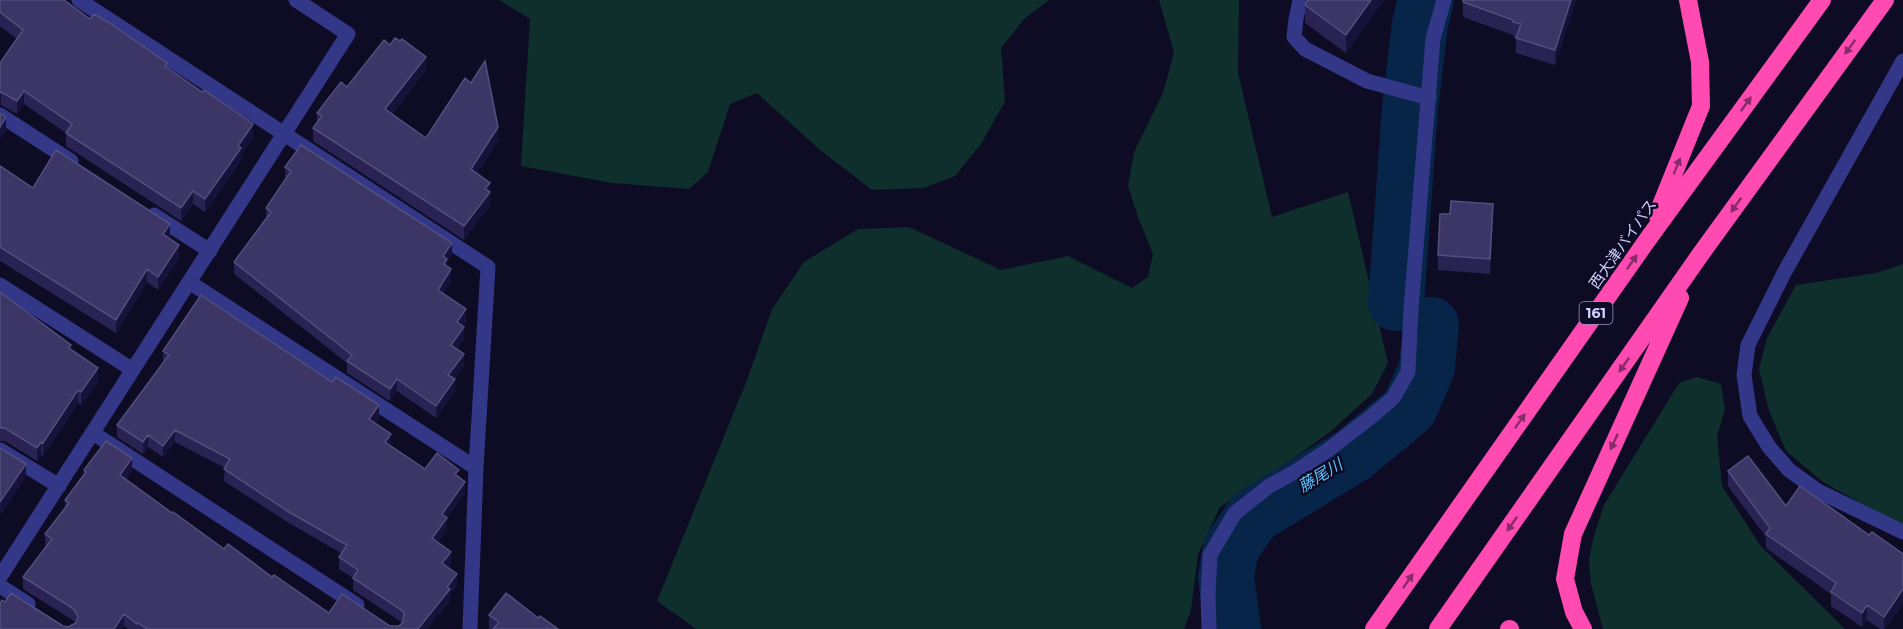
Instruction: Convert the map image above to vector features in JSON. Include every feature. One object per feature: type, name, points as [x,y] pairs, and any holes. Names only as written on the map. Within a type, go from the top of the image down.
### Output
[{"type":"highway","points":[[1648,239],[1701,106],[1700,62],[1688,0]]},
{"type":"highway","name":"西大津バイパス","points":[[1374,629],[1648,239],[1822,0]]},
{"type":"highway","points":[[1438,629],[1700,255],[1885,0]]},
{"type":"highway","points":[[1583,629],[1574,612],[1565,579],[1574,534],[1700,255]]},
{"type":"street","points":[[79,0],[488,267],[476,468],[470,629]]},
{"type":"street","points":[[0,578],[348,34],[296,0]]},
{"type":"street","points":[[1300,0],[1294,36],[1305,49],[1367,81],[1429,98]]},
{"type":"street","points":[[1209,629],[1210,555],[1235,513],[1269,486],[1311,461],[1372,416],[1393,398],[1408,372],[1433,39],[1444,0]]},
{"type":"street","points":[[1903,61],[1784,273],[1748,345],[1744,375],[1750,416],[1769,447],[1789,470],[1818,491],[1903,532]]},
{"type":"street","points":[[0,115],[80,167]]},
{"type":"street","points":[[140,206],[210,251]]},
{"type":"street","points":[[189,282],[476,468]]},
{"type":"street","points":[[0,285],[133,370]]},
{"type":"street","points":[[93,433],[366,610]]},
{"type":"street","points":[[0,450],[58,486]]},
{"type":"street","points":[[0,586],[39,610]]},
{"type":"green space","points":[[499,0],[1049,0],[1024,19],[1001,48],[1005,101],[981,144],[955,176],[924,188],[872,190],[820,150],[757,93],[730,104],[708,172],[689,189],[612,183],[521,166],[530,19]]},
{"type":"green space","points":[[1159,0],[1239,0],[1238,73],[1272,217],[1348,192],[1388,363],[1372,394],[1330,432],[1220,507],[1198,554],[1191,610],[1184,629],[696,629],[657,601],[747,380],[772,309],[804,262],[858,229],[909,227],[1001,270],[1068,256],[1132,288],[1148,277],[1153,254],[1128,186],[1134,152],[1163,93],[1174,52]]},
{"type":"green space","points":[[1903,264],[1903,534],[1864,505],[1823,482],[1786,451],[1769,411],[1759,369],[1767,338],[1796,285],[1876,273]]},
{"type":"green space","points":[[1697,377],[1721,384],[1725,409],[1717,436],[1722,486],[1760,545],[1845,629],[1603,629],[1591,584],[1589,561],[1593,539],[1604,505],[1679,383]]},
{"type":"building","points":[[0,0],[64,0],[90,19],[94,14],[167,63],[165,66],[202,92],[204,90],[253,124],[238,146],[241,148],[205,199],[193,191],[181,208],[66,133],[72,124],[24,91],[17,101],[0,93],[0,63],[23,30],[0,12]]},
{"type":"building","points":[[1308,0],[1371,0],[1346,35],[1305,5]]},
{"type":"building","points":[[1463,0],[1571,0],[1555,50],[1516,38],[1521,24],[1463,2]]},
{"type":"building","points":[[395,38],[400,41],[402,39],[426,57],[385,109],[426,138],[465,78],[471,83],[485,61],[498,127],[471,169],[490,183],[485,189],[490,192],[464,226],[313,128],[322,116],[317,113],[341,82],[347,87],[384,40],[390,45]]},
{"type":"building","points":[[0,113],[6,117],[0,127]]},
{"type":"building","points":[[301,145],[452,243],[443,256],[447,259],[444,264],[451,269],[438,290],[466,309],[457,322],[464,327],[451,345],[464,354],[448,375],[455,379],[436,406],[397,379],[390,389],[347,361],[352,355],[234,262],[271,212],[266,208],[291,171],[285,167]]},
{"type":"building","points":[[56,150],[170,224],[163,234],[179,245],[158,277],[147,269],[116,320],[0,247],[0,166],[33,188]]},
{"type":"building","points":[[1451,201],[1493,204],[1490,259],[1438,255],[1440,214],[1450,214]]},
{"type":"building","points":[[0,292],[71,345],[69,348],[98,368],[81,392],[78,390],[43,443],[41,442],[37,448],[5,428],[0,428]]},
{"type":"building","points":[[201,295],[332,382],[336,377],[379,405],[369,419],[391,434],[385,442],[425,469],[437,453],[459,470],[455,474],[465,482],[442,514],[447,518],[432,538],[451,552],[442,563],[457,574],[447,587],[450,589],[418,629],[147,629],[124,614],[114,629],[0,629],[0,603],[2,600],[5,602],[11,593],[63,626],[68,627],[76,623],[78,617],[74,609],[23,577],[52,539],[45,534],[69,503],[65,500],[106,441],[132,458],[120,475],[224,549],[228,544],[272,577],[274,575],[329,613],[342,594],[390,626],[399,626],[403,622],[404,613],[400,609],[353,578],[358,570],[339,557],[347,545],[289,512],[224,469],[230,459],[175,430],[163,446],[148,435],[143,442],[117,425],[169,355],[163,351]]},
{"type":"building","points":[[0,448],[26,464],[0,502]]},
{"type":"building","points":[[1748,456],[1786,506],[1800,486],[1869,535],[1872,532],[1903,554],[1903,589],[1884,617],[1867,605],[1862,613],[1831,592],[1836,583],[1766,534],[1770,528],[1728,471]]},
{"type":"building","points":[[506,593],[538,618],[540,616],[558,629],[493,629],[499,622],[489,615]]},
{"type":"waterway","name":"藤尾川","points":[[1396,303],[1410,108],[1420,24],[1426,0]]},
{"type":"waterway","name":"藤尾川","points":[[1233,629],[1226,577],[1231,548],[1253,516],[1353,455],[1409,409],[1427,368],[1431,325]]}]
